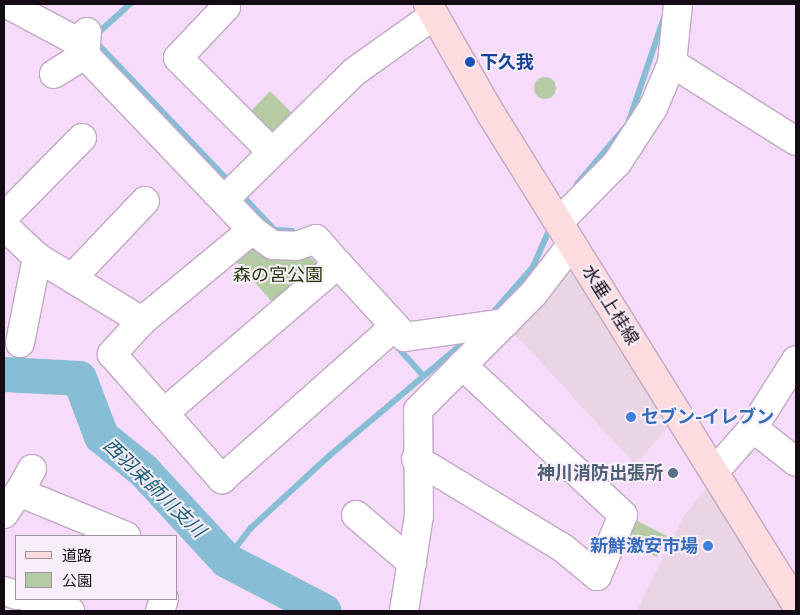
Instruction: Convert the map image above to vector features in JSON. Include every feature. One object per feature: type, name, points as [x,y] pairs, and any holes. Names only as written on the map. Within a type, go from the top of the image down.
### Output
[{"type":"main road","name":"水垂上桂線","points":[[431,9],[561,226],[796,604]]},
{"type":"street","points":[[7,4],[86,44],[232,191],[252,230],[273,245],[303,244],[316,239],[332,270],[388,332],[405,337],[490,323]]},
{"type":"street","points":[[223,4],[226,7],[178,58],[271,151]]},
{"type":"street","points":[[404,611],[419,515],[416,459],[418,410],[462,365],[490,323],[561,226],[629,147],[653,108],[672,63],[678,4]]},
{"type":"street","points":[[232,191],[354,72],[431,9]]},
{"type":"street","points":[[54,74],[86,44]]},
{"type":"street","points":[[672,63],[796,141]]},
{"type":"street","points":[[4,217],[82,138]]},
{"type":"street","points":[[72,278],[145,201]]},
{"type":"street","points":[[4,226],[37,257],[142,321]]},
{"type":"street","points":[[252,230],[142,321],[112,354],[222,479],[388,332]]},
{"type":"street","points":[[20,344],[37,257]]},
{"type":"street","points":[[165,412],[332,270]]},
{"type":"street","points":[[715,471],[753,428],[796,360]]},
{"type":"street","points":[[416,459],[562,548],[597,576],[623,515],[462,365]]},
{"type":"street","points":[[753,428],[796,462]]},
{"type":"street","points":[[32,469],[9,504],[122,535]]},
{"type":"street","points":[[356,515],[412,563]]},
{"type":"street","points":[[33,600],[70,611]]},
{"type":"shaded area","points":[[565,274],[580,275],[671,424],[635,464],[513,332]]},
{"type":"shaded area","name":"新鮮激安市場","points":[[709,484],[788,611],[637,611],[682,519]]},
{"type":"green space","points":[[545,77],[553,80],[556,88],[553,96],[545,99],[537,96],[534,88],[537,80]]},
{"type":"green space","points":[[270,91],[294,115],[278,132],[265,131],[248,114]]},
{"type":"green space","name":"森の宮公園","points":[[249,239],[302,249],[319,266],[276,306],[230,255]]},
{"type":"green space","points":[[632,518],[667,536],[657,557],[622,541]]},
{"type":"waterway","points":[[131,4],[100,32],[98,44],[231,183]]},
{"type":"waterway","points":[[577,184],[628,124],[666,12]]},
{"type":"waterway","points":[[241,194],[275,230],[292,231],[298,237]]},
{"type":"waterway","points":[[490,316],[533,267],[551,226]]},
{"type":"waterway","points":[[226,560],[251,528],[329,456],[468,339]]},
{"type":"waterway","points":[[395,344],[424,376]]},
{"type":"waterway","name":"西羽束師川支川","points":[[4,374],[79,378],[101,436],[144,471],[226,560],[324,611]]},
{"type":"place","name":"下久我","points":[[470,62]]},
{"type":"place","name":"セブン-イレブン","points":[[631,417]]},
{"type":"place","name":"神川消防出張所","points":[[673,473]]},
{"type":"place","name":"新鮮激安市場","points":[[708,546]]}]
